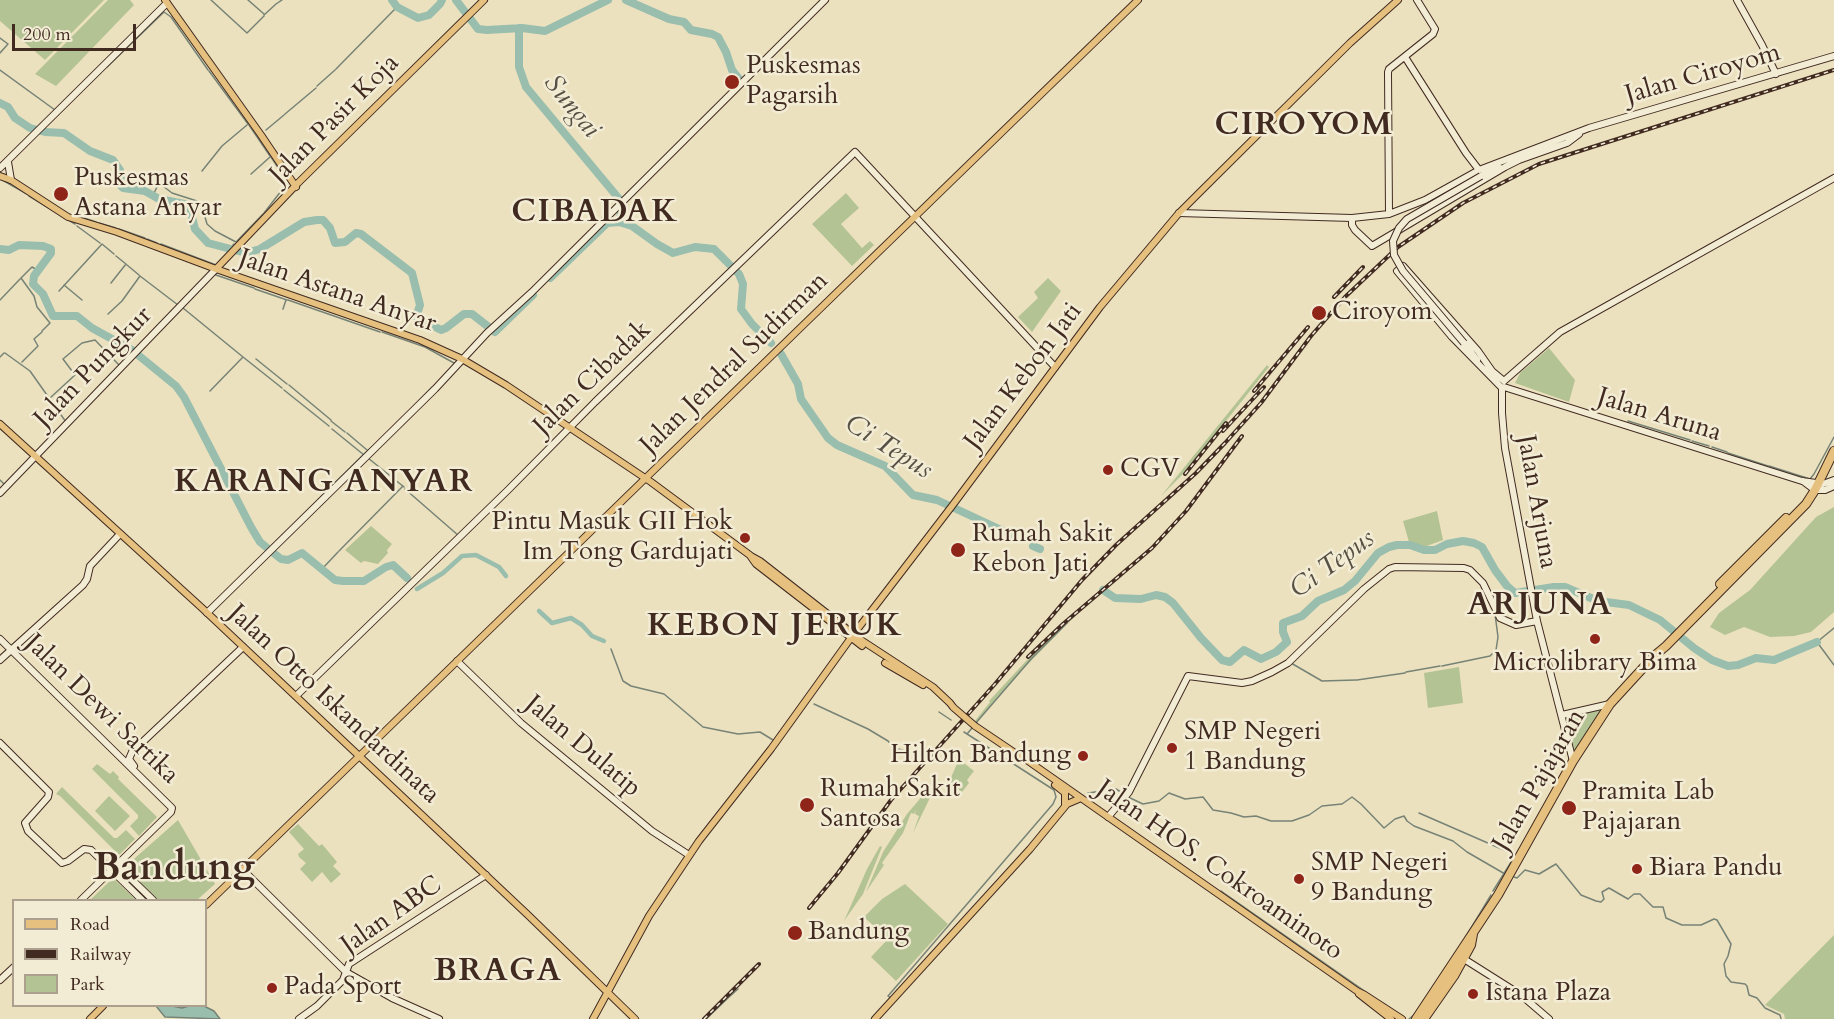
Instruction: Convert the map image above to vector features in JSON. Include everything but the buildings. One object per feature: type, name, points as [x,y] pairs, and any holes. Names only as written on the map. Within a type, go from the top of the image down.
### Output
[{"type":"highway","points":[[1814,486],[1834,442]]},
{"type":"highway","points":[[1814,486],[1834,451]]},
{"type":"highway","name":"Jalan Pajajaran","points":[[1416,1019],[1464,944],[1473,934],[1523,853],[1574,761],[1610,704],[1654,656],[1658,648],[1775,537],[1806,504],[1814,486]]},
{"type":"highway","name":"Jalan Pajajaran","points":[[1424,1019],[1464,959],[1473,934]]},
{"type":"main road","name":"Jalan Pasir Koja","points":[[216,269],[484,0]]},
{"type":"main road","name":"Jalan Jendral Sudirman","points":[[207,904],[1138,0]]},
{"type":"main road","name":"Jalan Kebon Jati","points":[[593,1019],[649,916],[689,855],[771,749],[860,626],[1123,278],[1179,213],[1350,44],[1398,0]]},
{"type":"main road","points":[[166,1],[296,187]]},
{"type":"main road","name":"Jalan Astana Anyar","points":[[0,176],[11,180],[68,217],[117,232],[420,340],[462,359],[506,385],[645,477],[751,556]]},
{"type":"main road","name":"Jalan Otto Iskandardinata","points":[[0,424],[296,696],[635,1019]]},
{"type":"main road","name":"Jalan HOS. Cokroaminoto","points":[[751,556],[852,637],[910,676],[975,726],[1022,756],[1357,991],[1402,1019]]},
{"type":"main road","points":[[844,649],[852,643],[859,642],[860,626]]},
{"type":"main road","name":"Jalan HOS. Cokroaminoto","points":[[1015,753],[1018,758],[1065,793],[1063,808]]},
{"type":"main road","points":[[875,1019],[1030,849],[1063,808],[1071,801],[1081,798]]},
{"type":"main road","points":[[1357,991],[1367,1002],[1391,1019]]},
{"type":"main road","points":[[90,1019],[101,1007]]},
{"type":"street","points":[[207,613],[825,0]]},
{"type":"street","points":[[1389,214],[1388,72],[1436,29],[1417,0]]},
{"type":"street","points":[[1737,0],[1776,74]]},
{"type":"street","points":[[0,168],[166,1]]},
{"type":"street","name":"Jalan Ciroyom","points":[[1518,158],[1372,246],[1352,225],[1352,218],[1389,214],[1417,204],[1480,173],[1518,158],[1565,140],[1583,130],[1834,56]]},
{"type":"street","points":[[1405,57],[1480,173]]},
{"type":"street","name":"Jalan Cibadak","points":[[296,696],[855,152],[914,217]]},
{"type":"street","points":[[1518,158],[1480,173],[1407,219],[1399,228],[1393,241],[1394,255],[1402,271],[1502,384],[1560,332],[1834,178]]},
{"type":"street","points":[[8,162],[11,180]]},
{"type":"street","points":[[1179,213],[1352,218]]},
{"type":"street","points":[[914,217],[1054,367]]},
{"type":"street","points":[[1403,266],[1478,351],[1481,361],[1470,357],[1397,271],[1403,266]]},
{"type":"street","name":"Jalan Pungkur","points":[[0,494],[216,269]]},
{"type":"street","name":"Jalan Aruna","points":[[1502,384],[1814,486]]},
{"type":"street","name":"Jalan Arjuna","points":[[1502,384],[1505,448],[1537,621],[1574,761]]},
{"type":"street","points":[[1814,486],[1834,480]]},
{"type":"street","points":[[1814,486],[1825,490],[1834,486]]},
{"type":"street","points":[[0,660],[86,581],[90,566],[120,534]]},
{"type":"street","points":[[1108,817],[1128,794],[1188,676],[1242,683],[1272,672],[1288,663],[1364,589],[1383,573],[1395,567],[1470,570],[1483,583],[1500,618],[1516,625],[1537,621]]},
{"type":"street","name":"Jalan Dewi Sartika","points":[[0,639],[170,804],[170,812],[119,864]]},
{"type":"street","points":[[119,755],[128,752],[241,645]]},
{"type":"street","points":[[151,784],[130,762],[132,752],[241,645]]},
{"type":"street","name":"Jalan Dulatip","points":[[457,661],[521,723],[652,831],[689,855]]},
{"type":"street","points":[[1562,715],[1610,704]]},
{"type":"street","points":[[0,743],[49,792],[48,797],[26,823],[28,831],[62,863],[87,848],[141,899]]},
{"type":"street","points":[[82,899],[119,864],[122,870],[152,899]]},
{"type":"street","points":[[242,869],[346,972],[392,998],[439,1019]]},
{"type":"street","name":"Jalan ABC","points":[[299,1019],[343,980],[351,962],[486,875]]},
{"type":"street","points":[[1464,959],[1515,991],[1549,1019]]},
{"type":"street","points":[[0,980],[12,969]]},
{"type":"green space","points":[[0,0],[104,0],[45,60],[0,21]]},
{"type":"green space","points":[[108,0],[130,0],[134,5],[56,86],[35,74]]},
{"type":"green space","points":[[846,193],[859,208],[841,224],[862,248],[870,241],[874,245],[852,266],[812,224]]},
{"type":"green space","points":[[1048,278],[1061,291],[1032,332],[1018,317],[1038,298],[1034,292]]},
{"type":"green space","points":[[1549,348],[1575,380],[1569,402],[1515,383],[1520,373]]},
{"type":"green space","points":[[1267,365],[1269,367],[1187,470],[1161,496]]},
{"type":"green space","points":[[1834,507],[1834,612],[1811,632],[1794,636],[1770,637],[1744,627],[1725,635],[1710,627],[1719,613],[1750,590],[1816,517]]},
{"type":"green space","points":[[1437,511],[1443,540],[1424,547],[1409,542],[1403,521]]},
{"type":"green space","points":[[371,526],[392,544],[387,550],[388,553],[378,564],[364,561],[361,563],[345,550]]},
{"type":"green space","points":[[1080,611],[1024,668],[977,722],[975,721],[989,701],[1026,661]]},
{"type":"green space","points":[[1459,667],[1463,703],[1428,708],[1424,673]]},
{"type":"green space","points":[[1605,706],[1575,753],[1564,716]]},
{"type":"green space","points":[[964,756],[960,760],[974,771],[962,792],[949,782],[960,757]]},
{"type":"green space","points":[[97,764],[110,774],[113,771],[119,777],[118,779],[157,817],[139,836],[130,826],[138,815],[92,769]]},
{"type":"green space","points":[[939,779],[913,833],[919,816],[915,814],[916,810],[914,814],[911,813],[903,833],[882,863],[884,865],[866,892],[883,852],[907,814]]},
{"type":"green space","points":[[62,787],[114,838],[126,830],[135,839],[119,855],[56,794]]},
{"type":"green space","points":[[109,796],[130,816],[115,831],[95,811]]},
{"type":"green space","points":[[178,820],[215,884],[198,899],[157,899],[127,869],[135,858]]},
{"type":"green space","points":[[298,824],[319,846],[322,844],[337,862],[333,866],[341,874],[331,883],[322,872],[312,882],[300,869],[306,863],[298,854],[304,849],[289,832]]},
{"type":"green space","points":[[880,846],[882,847],[863,894],[844,921],[867,869]]},
{"type":"green space","points":[[113,878],[135,899],[91,899]]},
{"type":"green space","points":[[905,884],[948,924],[896,981],[871,957],[888,939],[864,917],[882,899]]},
{"type":"green space","points":[[1834,935],[1834,1019],[1785,1019],[1784,1014],[1765,1005]]},
{"type":"shaded area","points":[[157,1007],[206,1007],[214,1011],[220,1019],[165,1017]]},
{"type":"waterway","points":[[211,0],[247,33],[264,16]]},
{"type":"waterway","points":[[248,0],[264,14]]},
{"type":"waterway","points":[[276,4],[282,0]]},
{"type":"waterway","name":"Sungai","points":[[392,0],[397,7],[418,18],[429,15],[442,0]]},
{"type":"waterway","name":"Sungai","points":[[456,0],[478,29],[522,28],[545,31],[608,0]]},
{"type":"waterway","name":"Sungai","points":[[626,0],[669,19],[684,22],[691,30],[718,37],[732,70],[740,80]]},
{"type":"waterway","points":[[264,15],[276,4]]},
{"type":"waterway","name":"Sungai","points":[[392,12],[397,7]]},
{"type":"waterway","points":[[107,67],[164,12],[171,17],[208,70]]},
{"type":"waterway","points":[[336,69],[392,12]]},
{"type":"waterway","name":"Sungai","points":[[519,28],[519,67],[526,87],[620,200]]},
{"type":"waterway","points":[[0,38],[8,44],[0,53]]},
{"type":"waterway","points":[[0,70],[55,110]]},
{"type":"waterway","points":[[317,86],[335,70]]},
{"type":"waterway","points":[[209,71],[248,124]]},
{"type":"waterway","points":[[285,114],[316,88]]},
{"type":"waterway","name":"Ci Tepus","points":[[0,103],[8,107],[15,118],[30,128],[64,133],[90,151],[113,160],[120,170],[123,188],[145,191],[159,199],[185,204],[191,213],[195,229],[208,243],[246,253],[260,249],[304,222],[317,220],[323,220],[330,228],[335,243],[345,242],[356,233],[361,234],[412,273],[420,305],[416,317],[441,330],[464,314],[472,314],[495,332],[533,295]]},
{"type":"waterway","points":[[266,130],[284,115]]},
{"type":"waterway","points":[[202,171],[222,146],[247,125]]},
{"type":"waterway","points":[[249,125],[270,156]]},
{"type":"waterway","points":[[251,174],[270,157]]},
{"type":"waterway","points":[[264,213],[285,186],[281,172],[271,157]]},
{"type":"waterway","points":[[0,179],[27,194]]},
{"type":"waterway","name":"Sungai","points":[[153,195],[159,183],[172,193],[197,201],[205,216]]},
{"type":"waterway","points":[[29,196],[75,224]]},
{"type":"waterway","name":"Sungai","points":[[619,222],[623,205]]},
{"type":"waterway","points":[[237,241],[263,214]]},
{"type":"waterway","name":"Sungai","points":[[205,217],[207,224],[215,231],[236,242]]},
{"type":"waterway","points":[[84,218],[96,222]]},
{"type":"waterway","name":"Ci Tepus","points":[[550,278],[607,223],[619,222],[632,226],[673,253],[695,247],[714,249],[739,274],[743,284],[741,309],[771,343]]},
{"type":"waterway","points":[[99,223],[116,228]]},
{"type":"waterway","points":[[77,226],[100,243]]},
{"type":"waterway","points":[[119,229],[145,238]]},
{"type":"waterway","points":[[147,239],[157,243]]},
{"type":"waterway","points":[[59,291],[102,244],[114,254]]},
{"type":"waterway","points":[[161,244],[216,265]]},
{"type":"waterway","name":"Sungai","points":[[230,248],[234,244]]},
{"type":"waterway","points":[[0,249],[9,250],[19,245],[43,246],[51,249],[51,253],[34,276],[33,284],[43,294],[53,316],[77,316],[92,328],[132,350],[176,386],[184,397],[260,542],[281,559],[288,560],[302,553],[335,580],[364,581],[393,565],[407,578]]},
{"type":"waterway","points":[[111,283],[126,264],[116,256]]},
{"type":"waterway","points":[[127,265],[139,275]]},
{"type":"waterway","points":[[37,270],[32,267],[21,278],[34,296],[37,307],[50,323],[42,331]]},
{"type":"waterway","points":[[213,274],[254,288]]},
{"type":"waterway","points":[[108,314],[122,301],[140,276],[178,305]]},
{"type":"waterway","points":[[0,300],[20,279]]},
{"type":"waterway","points":[[64,285],[82,300]]},
{"type":"waterway","points":[[255,289],[287,300]]},
{"type":"waterway","points":[[283,309],[286,300]]},
{"type":"waterway","points":[[288,300],[380,332]]},
{"type":"waterway","points":[[183,308],[243,357],[210,391]]},
{"type":"waterway","points":[[22,362],[38,346],[34,339],[42,332]]},
{"type":"waterway","points":[[382,332],[425,347],[454,363]]},
{"type":"waterway","points":[[50,398],[75,375],[63,359],[82,343],[95,340],[119,365]]},
{"type":"waterway","points":[[0,357],[4,353]]},
{"type":"waterway","points":[[5,353],[30,371],[66,422]]},
{"type":"waterway","name":"Ci Tepus","points":[[781,354],[798,384],[801,399],[828,438],[837,445],[885,466],[913,495],[937,500],[1012,535]]},
{"type":"waterway","points":[[243,357],[282,388]]},
{"type":"waterway","points":[[256,359],[287,384]]},
{"type":"waterway","points":[[289,385],[331,420]]},
{"type":"waterway","points":[[408,412],[432,387]]},
{"type":"waterway","points":[[284,390],[329,426]]},
{"type":"waterway","points":[[331,421],[345,432]]},
{"type":"waterway","points":[[1628,421],[1690,440]]},
{"type":"waterway","points":[[332,429],[364,455]]},
{"type":"waterway","points":[[347,433],[367,450]]},
{"type":"waterway","points":[[1769,466],[1810,479],[1834,437]]},
{"type":"waterway","points":[[1692,441],[1709,446]]},
{"type":"waterway","points":[[365,453],[373,446]]},
{"type":"waterway","points":[[1712,447],[1727,452]]},
{"type":"waterway","points":[[1728,453],[1768,466]]},
{"type":"waterway","points":[[268,549],[364,454]]},
{"type":"waterway","points":[[368,458],[404,487]]},
{"type":"waterway","points":[[0,480],[5,485]]},
{"type":"waterway","points":[[339,551],[403,486]]},
{"type":"waterway","points":[[405,489],[459,536]]},
{"type":"waterway","name":"Ci Tepus","points":[[1103,590],[1115,598],[1141,599],[1156,595],[1165,597],[1173,603],[1222,660],[1230,662],[1244,650],[1261,659],[1276,652],[1287,642],[1283,632],[1283,623],[1302,616],[1318,601],[1344,590],[1355,581],[1378,553],[1397,545],[1435,550],[1447,544],[1463,541],[1482,547],[1495,570],[1515,593],[1565,587],[1598,601],[1629,605],[1660,620],[1694,648],[1712,660],[1728,666],[1756,658],[1774,660],[1817,642]]},
{"type":"waterway","name":"Ci Tepus","points":[[1033,546],[1040,549]]},
{"type":"waterway","points":[[322,569],[338,552]]},
{"type":"waterway","points":[[417,589],[443,573],[462,556],[476,555],[499,567],[506,576]]},
{"type":"waterway","points":[[539,611],[552,623],[571,618],[582,625],[592,636],[604,641]]},
{"type":"waterway","points":[[1442,666],[1490,656],[1496,650],[1498,637],[1495,614]]},
{"type":"waterway","points":[[975,724],[1032,658],[1067,623]]},
{"type":"waterway","name":"Ci Tepus","points":[[1834,628],[1817,642],[1834,665]]},
{"type":"waterway","points":[[611,649],[623,681],[631,686],[664,694],[703,727],[738,734],[760,732],[773,740]]},
{"type":"waterway","points":[[1291,663],[1322,681],[1356,680]]},
{"type":"waterway","points":[[1406,672],[1440,666]]},
{"type":"waterway","points":[[1357,680],[1405,673]]},
{"type":"waterway","points":[[814,704],[868,729],[888,741],[894,748],[906,751]]},
{"type":"waterway","points":[[939,712],[951,720]]},
{"type":"waterway","points":[[967,734],[972,728]]},
{"type":"waterway","points":[[964,732],[1054,790]]},
{"type":"waterway","points":[[1088,793],[1116,789],[1124,794]]},
{"type":"waterway","points":[[892,999],[888,996],[1053,804],[1056,797],[1054,790]]},
{"type":"waterway","points":[[1128,797],[1143,804],[1159,801],[1169,793],[1185,799],[1203,797],[1213,810],[1244,817],[1256,816],[1271,821],[1292,821],[1309,815],[1322,806],[1342,804],[1352,797],[1384,828],[1395,819],[1404,816],[1414,826],[1453,841],[1505,874]]},
{"type":"waterway","points":[[1419,813],[1513,854],[1513,859],[1493,891]]},
{"type":"waterway","points":[[1514,877],[1517,878],[1525,870],[1539,874],[1556,864],[1581,895],[1596,901],[1601,902],[1604,899],[1602,892],[1609,888],[1628,899],[1634,894],[1640,894],[1653,907],[1663,907],[1666,918],[1682,925],[1701,925],[1714,919],[1717,920],[1731,944],[1724,964],[1726,976],[1731,982],[1745,984],[1749,995],[1757,998],[1765,1008],[1780,1015],[1781,1019]]},
{"type":"waterway","points":[[1221,891],[1366,992]]},
{"type":"waterway","points":[[1465,938],[1491,895]]},
{"type":"waterway","points":[[728,998],[738,989]]},
{"type":"waterway","points":[[706,1019],[727,999]]},
{"type":"waterway","points":[[1409,1019],[1415,1014]]},
{"type":"railway","points":[[809,908],[838,873],[891,800],[995,684],[1082,580],[1225,443],[1261,403],[1311,336],[1345,297],[1398,247],[1463,203],[1539,164],[1834,70]]},
{"type":"railway","points":[[1334,297],[1363,267]]},
{"type":"railway","points":[[1254,391],[1308,327]]},
{"type":"railway","points":[[1223,431],[1264,387]]},
{"type":"railway","points":[[1185,474],[1226,423]]},
{"type":"railway","points":[[1028,657],[1152,548],[1186,511],[1242,436]]},
{"type":"railway","points":[[704,1019],[759,964]]},
{"type":"place","name":"Puskesmas Pagarsih","points":[[732,82]]},
{"type":"place","name":"Puskesmas Astana Anyar","points":[[61,194]]},
{"type":"place","name":"Ciroyom","points":[[1319,313]]},
{"type":"place","name":"CGV","points":[[1108,470]]},
{"type":"place","name":"Pintu Masuk GII Hok Im Tong Gardujati","points":[[745,538]]},
{"type":"place","name":"Rumah Sakit Kebon Jati","points":[[958,550]]},
{"type":"place","name":"Microlibrary Bima","points":[[1595,639]]},
{"type":"place","name":"SMP Negeri 1 Bandung","points":[[1172,748]]},
{"type":"place","name":"Hilton Bandung","points":[[1083,756]]},
{"type":"place","name":"Rumah Sakit Santosa","points":[[807,805]]},
{"type":"place","name":"Pramita Lab Pajajaran","points":[[1569,808]]},
{"type":"place","name":"Biara Pandu","points":[[1637,869]]},
{"type":"place","name":"SMP Negeri 9 Bandung","points":[[1299,879]]},
{"type":"place","name":"Bandung","points":[[795,933]]},
{"type":"place","name":"Pada Sport","points":[[272,988]]},
{"type":"place","name":"Istana Plaza","points":[[1473,994]]},
{"type":"district","name":"CIROYOM","points":[[1304,127]]},
{"type":"district","name":"CIBADAK","points":[[595,214]]},
{"type":"district","name":"KARANG ANYAR","points":[[324,484]]},
{"type":"district","name":"ARJUNA","points":[[1540,607]]},
{"type":"district","name":"KEBON JERUK","points":[[775,628]]},
{"type":"district","name":"Bandung","points":[[174,870]]},
{"type":"district","name":"BRAGA","points":[[498,973]]}]
